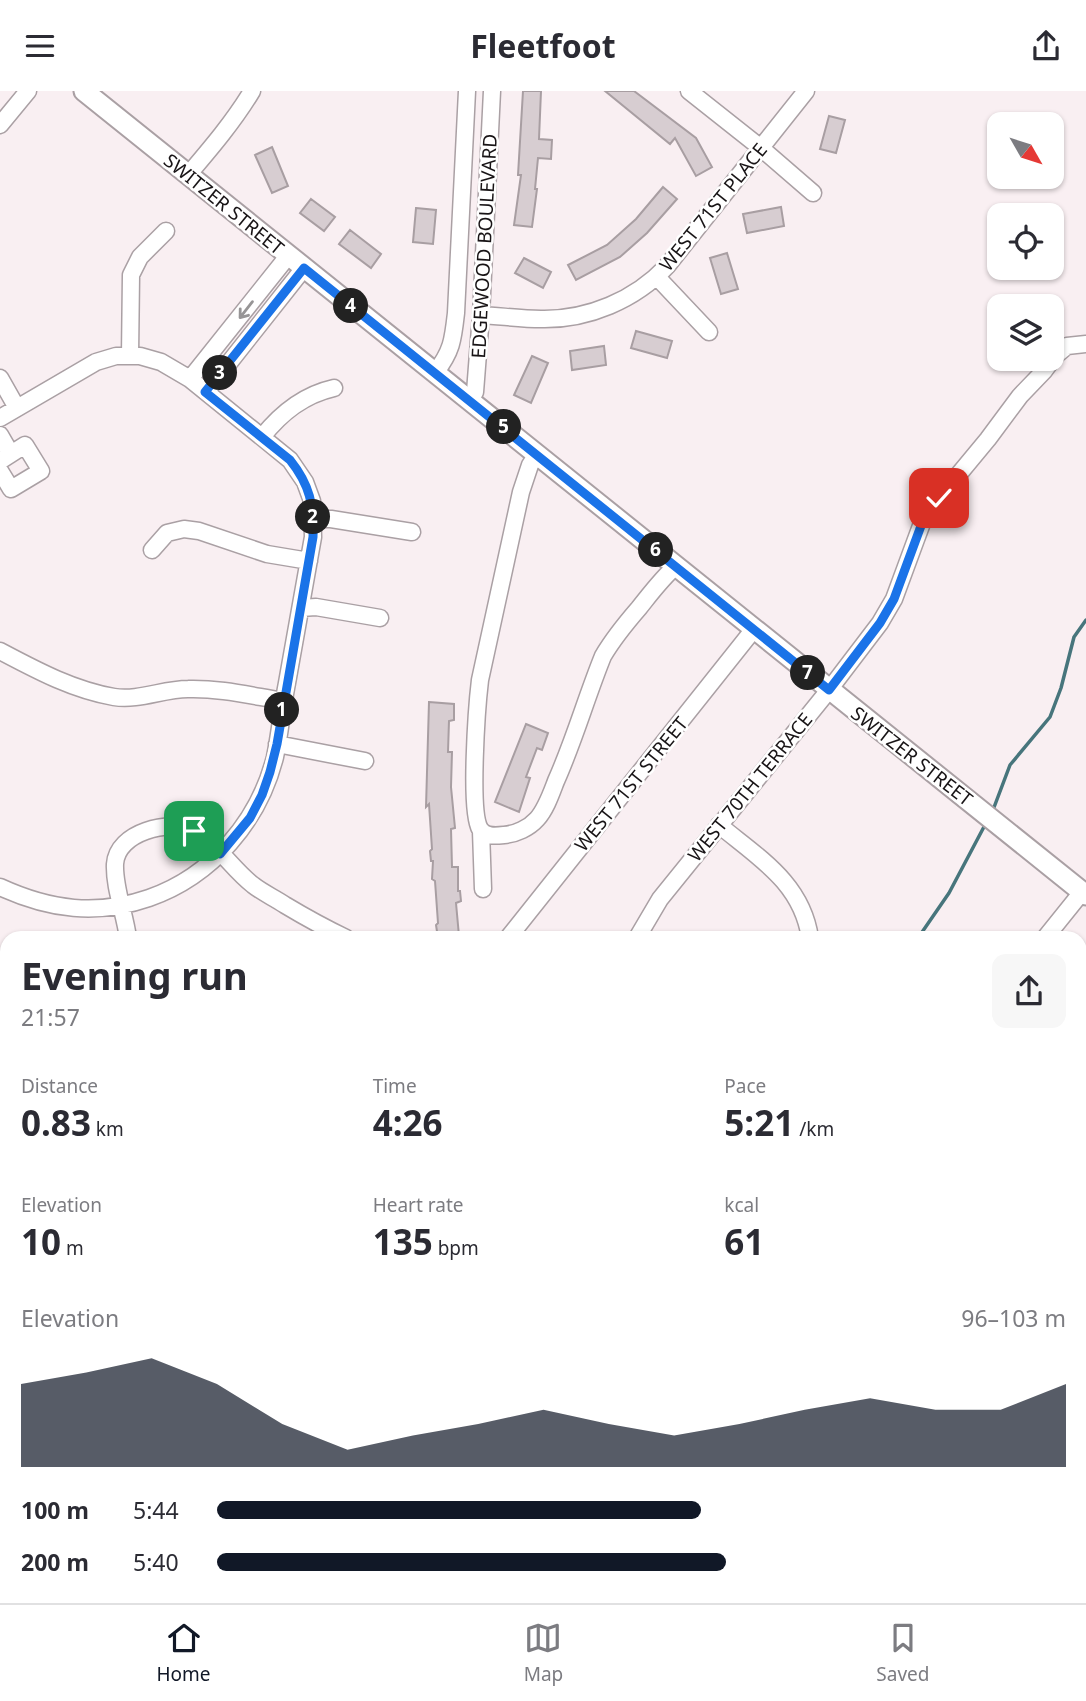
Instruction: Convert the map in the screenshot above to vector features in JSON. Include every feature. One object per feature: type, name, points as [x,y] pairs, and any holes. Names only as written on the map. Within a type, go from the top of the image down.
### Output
[{"type":"street","points":[[0,125],[28,91]]},
{"type":"street","name":"SWITZER STREET","points":[[84,91],[1084,893]]},
{"type":"street","points":[[188,175],[211,149],[252,91]]},
{"type":"street","name":"EDGEWOOD BOULEVARD","points":[[435,373],[452,345],[455,323],[467,91]]},
{"type":"street","name":"EDGEWOOD BOULEVARD","points":[[470,400],[475,392],[481,315],[492,91]]},
{"type":"street","points":[[689,91],[813,193]]},
{"type":"street","name":"WEST 71ST PLACE","points":[[481,315],[541,319],[576,316],[609,306],[639,290],[667,266],[806,91]]},
{"type":"street","points":[[130,356],[131,275],[140,257],[166,231]]},
{"type":"street","points":[[190,379],[296,262]]},
{"type":"street","points":[[205,392],[296,262]]},
{"type":"street","points":[[657,277],[709,332]]},
{"type":"street","name":"WEST 70TH TERRACE","points":[[641,931],[660,899],[880,623],[894,599],[925,515],[1055,356],[1067,346],[1086,344]]},
{"type":"street","points":[[0,418],[96,362],[116,356],[140,356],[161,362],[190,379],[290,460],[305,482],[312,501],[313,519],[309,561],[270,772],[250,818],[220,854],[210,864],[162,893],[137,902],[97,909],[55,906],[28,899],[0,887]]},
{"type":"street","points":[[0,378],[17,408]]},
{"type":"street","points":[[262,437],[286,410],[323,391],[334,389]]},
{"type":"street","points":[[0,435],[6,457],[26,445],[41,471],[11,489],[0,471]]},
{"type":"street","points":[[483,889],[481,831],[477,822],[475,788],[476,708],[521,492],[530,465],[537,454]]},
{"type":"street","points":[[313,519],[331,519],[412,532]]},
{"type":"street","points":[[152,550],[167,533],[184,529],[199,531],[267,554],[309,561]]},
{"type":"street","points":[[481,831],[489,836],[507,835],[525,829],[537,819],[564,763],[610,643],[676,566]]},
{"type":"street","points":[[301,608],[316,607],[380,618]]},
{"type":"street","name":"WEST 71ST STREET","points":[[514,931],[754,629]]},
{"type":"street","points":[[0,651],[43,674],[114,697],[141,696],[186,688],[211,689],[284,701]]},
{"type":"street","points":[[277,744],[365,761]]},
{"type":"street","points":[[719,825],[771,867],[793,890],[809,931]]},
{"type":"street","points":[[127,931],[115,862],[120,850],[131,837],[166,827],[181,827],[194,831],[209,842],[254,886],[330,931]]},
{"type":"street","points":[[1051,931],[1084,893]]},
{"type":"building","points":[[523,91],[541,91],[539,139],[552,140],[551,159],[538,158],[532,227],[514,225],[521,175],[518,175]]},
{"type":"building","points":[[605,91],[634,91],[696,138],[712,167],[696,176],[675,138],[670,144]]},
{"type":"building","points":[[829,116],[845,120],[836,153],[820,149]]},
{"type":"building","points":[[272,147],[288,186],[272,193],[255,155]]},
{"type":"building","points":[[663,187],[677,199],[647,233],[620,257],[576,280],[568,265],[607,245],[636,219]]},
{"type":"building","points":[[311,199],[335,217],[324,231],[300,213]]},
{"type":"building","points":[[781,207],[784,226],[747,233],[743,214]]},
{"type":"building","points":[[416,208],[436,210],[433,244],[413,242]]},
{"type":"building","points":[[350,230],[381,254],[371,268],[339,244]]},
{"type":"building","points":[[727,253],[738,289],[721,294],[710,258]]},
{"type":"building","points":[[524,258],[551,272],[543,288],[515,273]]},
{"type":"building","points":[[636,331],[672,341],[667,358],[631,348]]},
{"type":"building","points":[[604,346],[606,365],[572,370],[570,351]]},
{"type":"building","points":[[532,356],[548,363],[531,403],[514,395]]},
{"type":"building","points":[[429,702],[454,704],[454,720],[449,721],[448,752],[452,752],[451,787],[455,828],[451,829],[452,867],[458,867],[458,891],[461,901],[456,903],[459,931],[437,931],[429,804],[426,807]]},
{"type":"building","points":[[526,724],[548,733],[542,750],[537,748],[526,777],[530,778],[519,812],[495,802]]},
{"type":"waterway","points":[[993,810],[1010,765],[1050,717],[1061,688],[1074,637],[1086,620]]},
{"type":"waterway","points":[[923,931],[949,893],[986,823]]},
{"type":"route","points":[[194,831],[220,854],[250,818],[262,795],[275,756],[313,537],[312,501],[298,470],[290,460],[205,392],[304,268],[829,690],[880,623],[894,599],[925,515],[939,498]]}]
